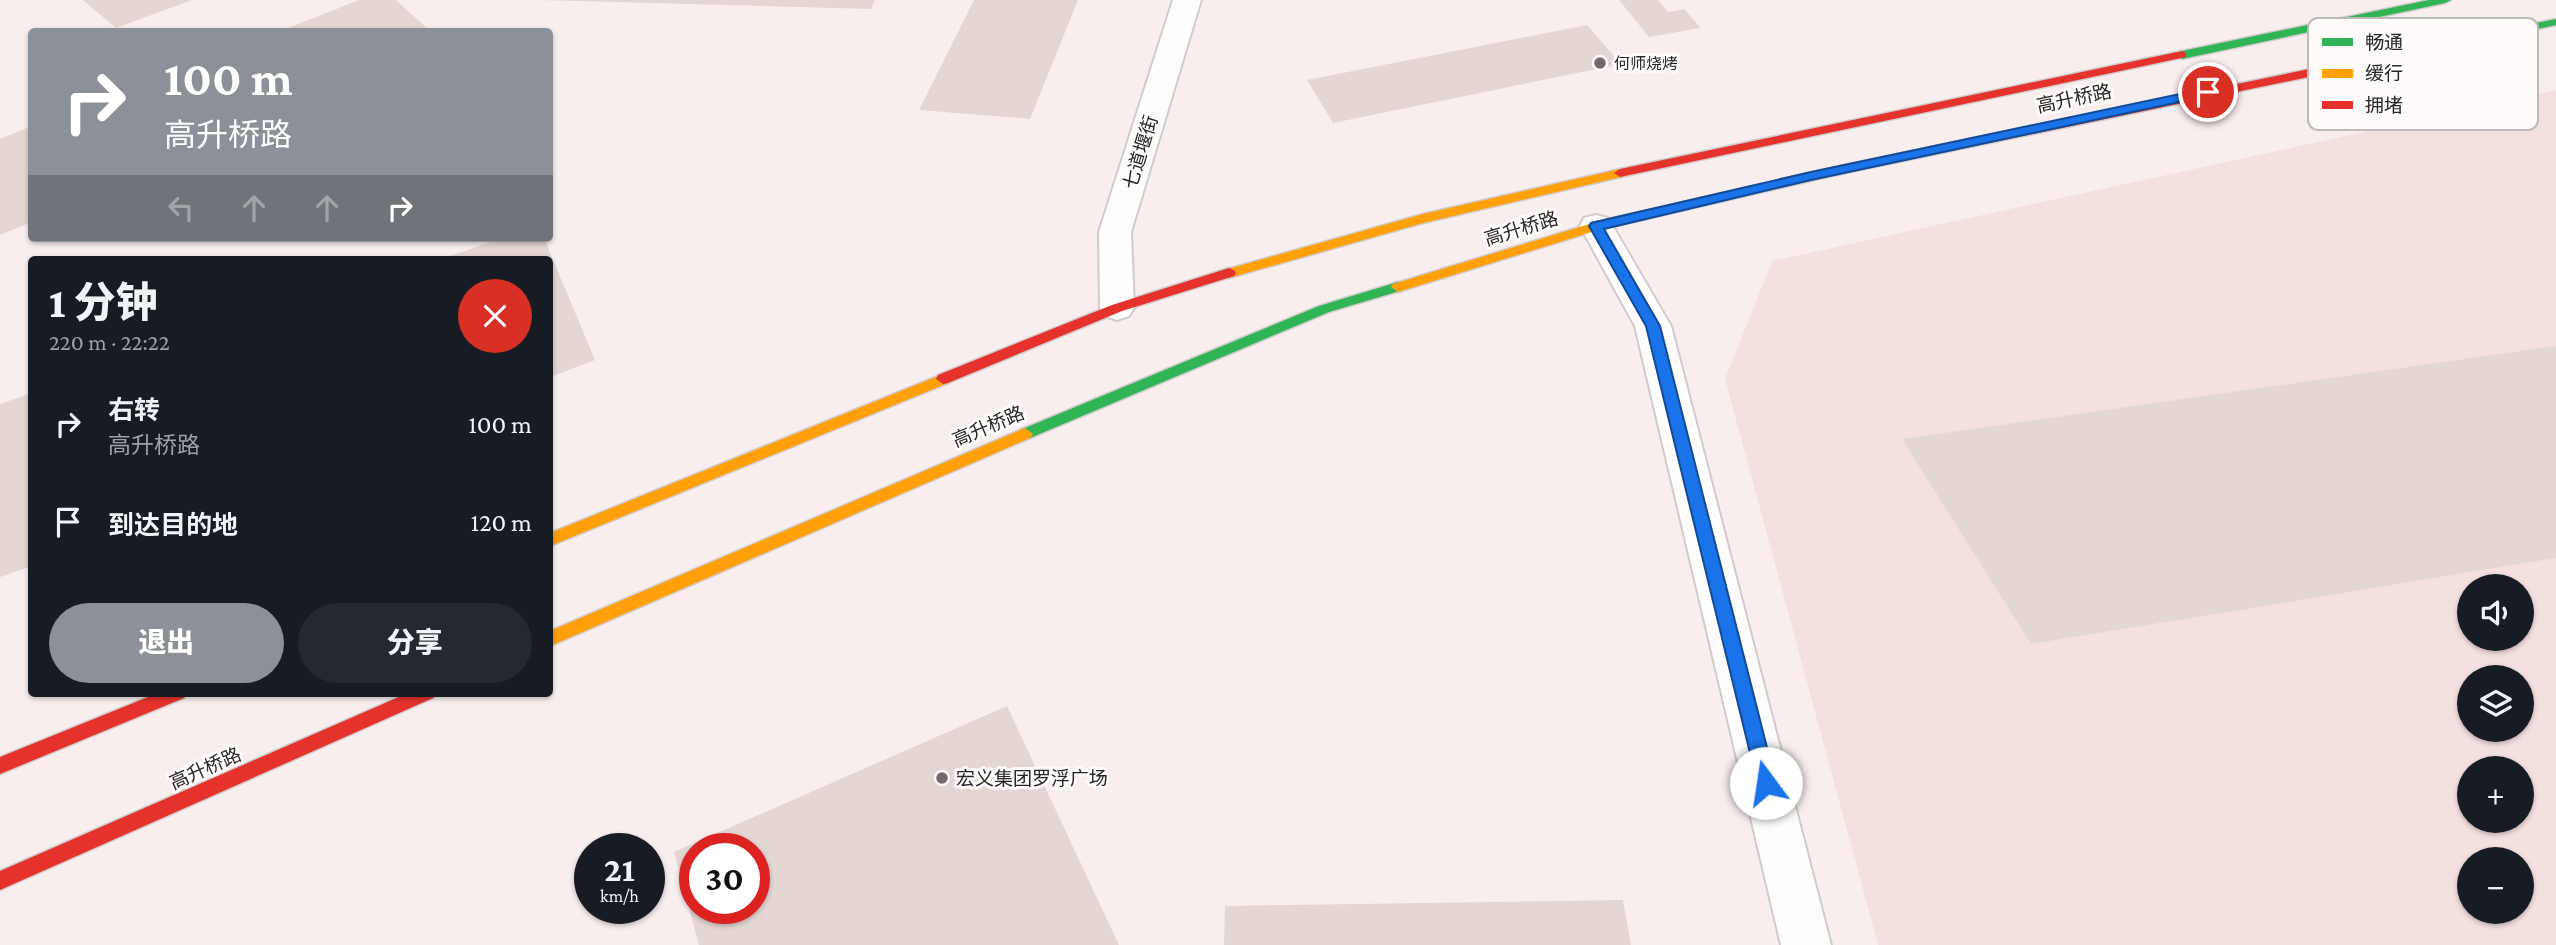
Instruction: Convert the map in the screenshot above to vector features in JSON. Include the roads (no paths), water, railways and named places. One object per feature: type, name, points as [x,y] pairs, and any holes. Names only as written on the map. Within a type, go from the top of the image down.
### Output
[{"type":"main road","name":"高升桥路","points":[[2359,18],[2445,0]]},
{"type":"main road","name":"高升桥路","points":[[2538,26],[2556,22]]},
{"type":"main road","name":"高升桥路","points":[[553,540],[1117,308],[1311,248],[1497,199],[2308,29]]},
{"type":"main road","name":"高升桥路","points":[[553,638],[831,514],[1324,309],[1596,226],[2102,114],[2308,72]]},
{"type":"main road","points":[[0,766],[168,697]]},
{"type":"main road","name":"高升桥路","points":[[0,881],[418,697]]},
{"type":"street","name":"七道堰街","points":[[1117,308],[1115,232],[1186,0]]},
{"type":"street","points":[[1596,226],[1653,326],[1806,945]]},
{"type":"place","name":"何师烧烤","points":[[1600,63]]},
{"type":"place","name":"宏义集团罗浮广场","points":[[942,778]]}]
